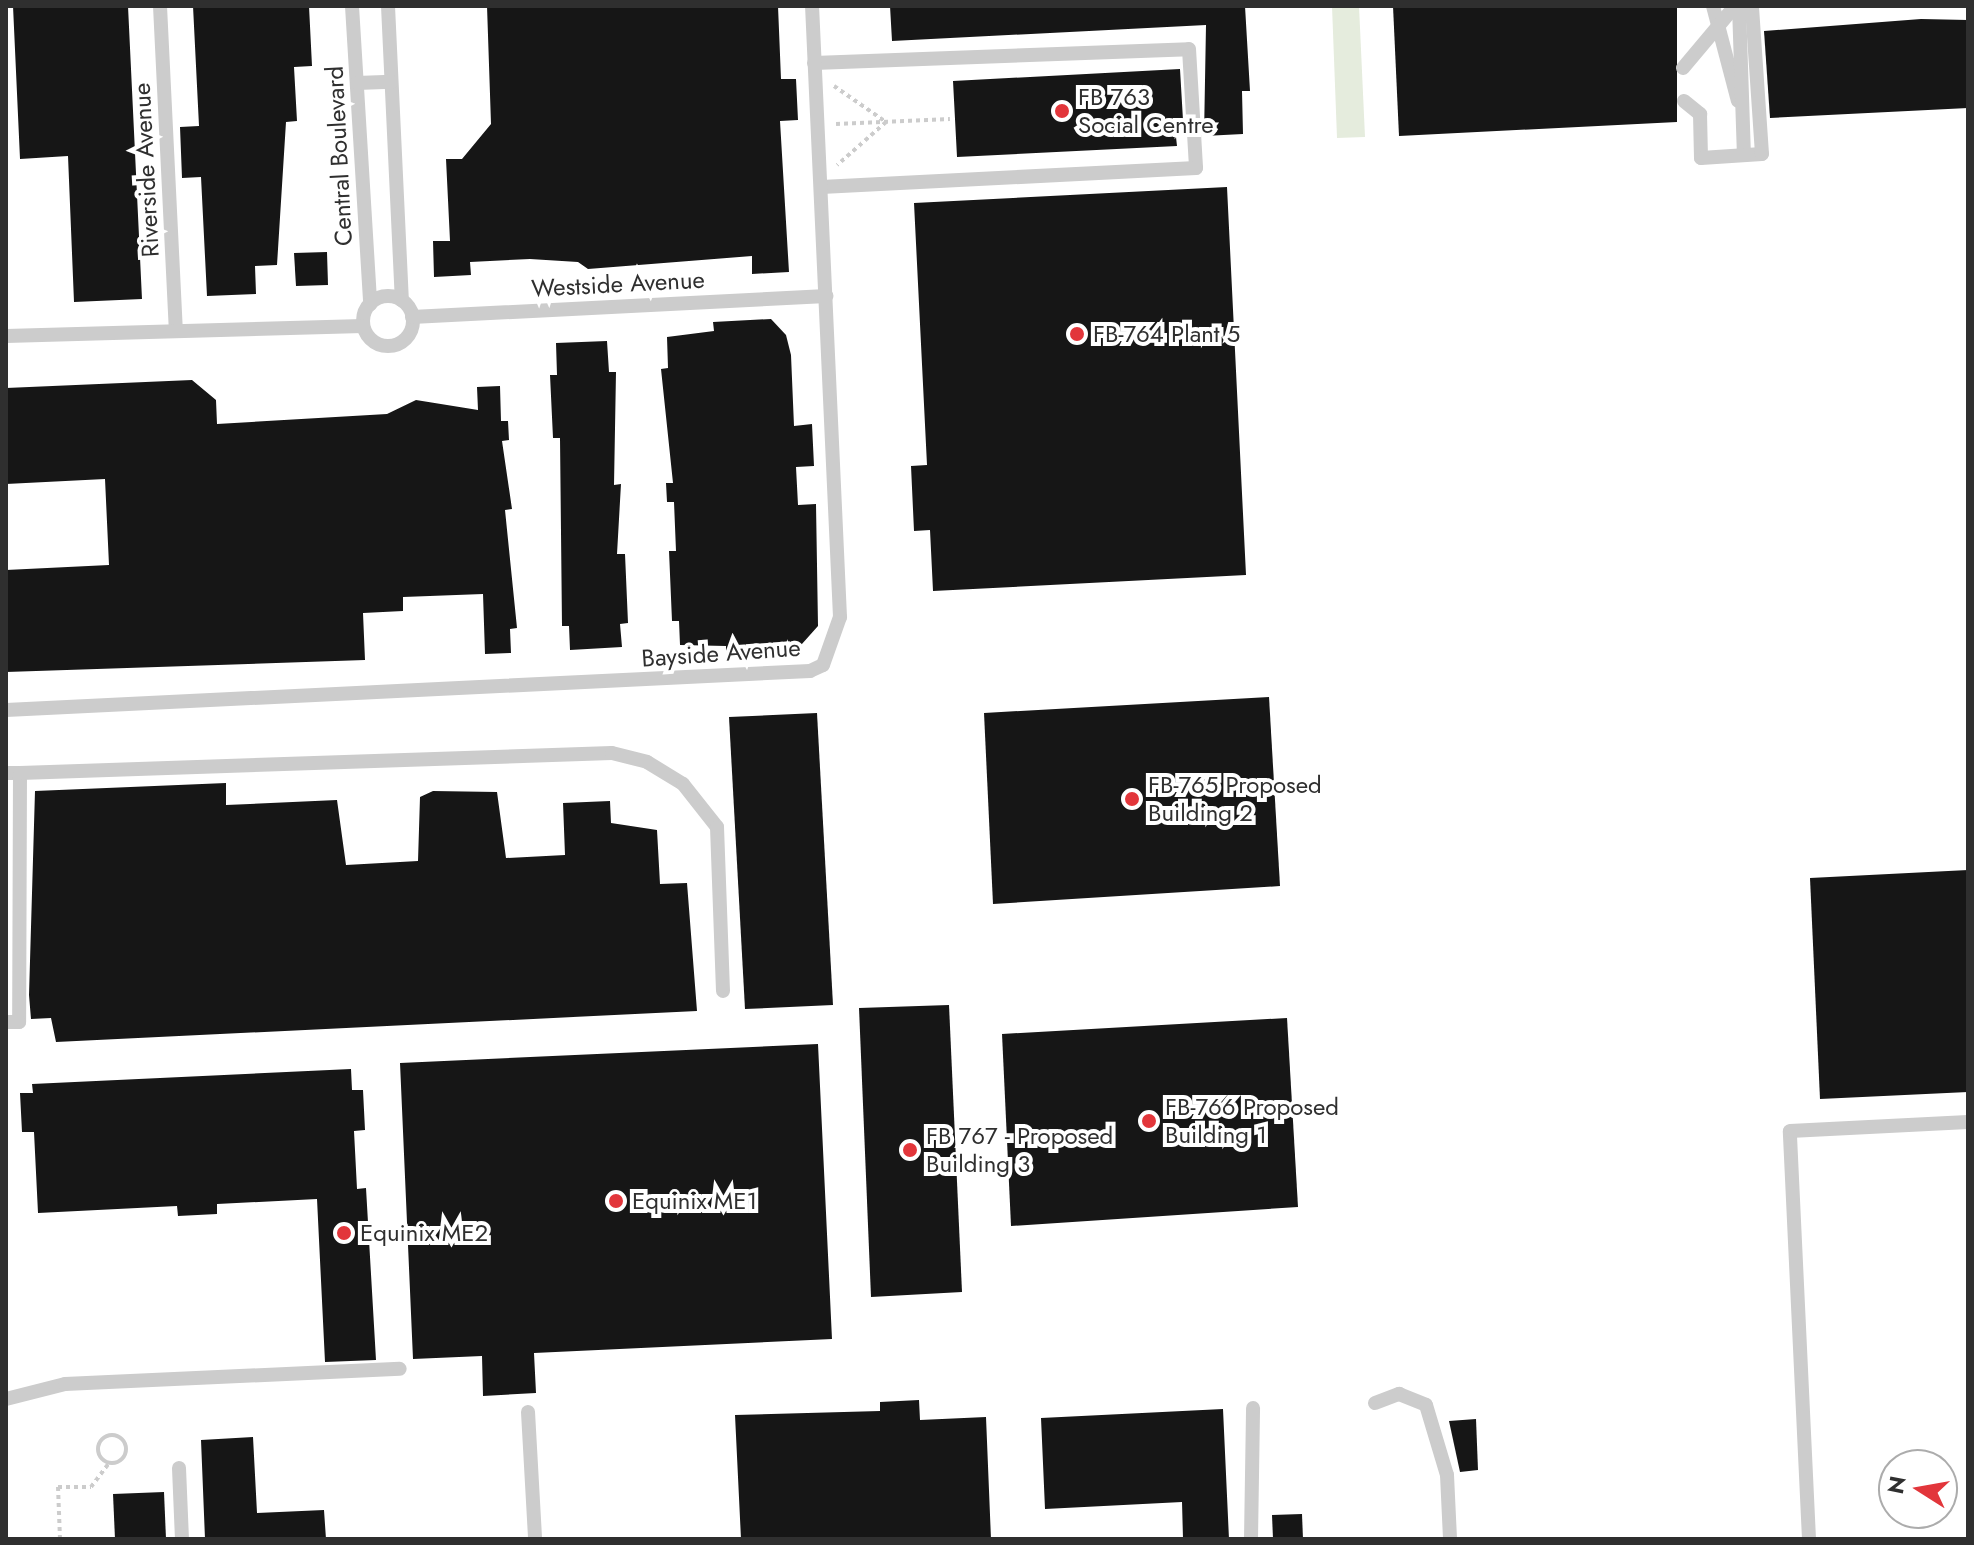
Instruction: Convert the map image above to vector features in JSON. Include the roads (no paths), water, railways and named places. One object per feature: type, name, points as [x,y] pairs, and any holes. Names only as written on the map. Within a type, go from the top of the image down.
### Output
[{"type":"lane","name":"Riverside Avenue","points":[[160,6],[176,331]]},
{"type":"lane","name":"Central Boulevard","points":[[352,6],[370,304]]},
{"type":"lane","points":[[363,326],[379,345],[396,345],[412,317],[402,301],[388,6]]},
{"type":"lane","name":"Bayside Avenue","points":[[6,710],[810,671],[830,655],[840,617],[812,6]]},
{"type":"lane","points":[[1713,6],[1741,104]]},
{"type":"lane","points":[[1683,68],[1737,6]]},
{"type":"lane","points":[[1737,6],[1744,155]]},
{"type":"lane","points":[[1684,101],[1700,114],[1701,158],[1762,154],[1752,6]]},
{"type":"lane","points":[[815,68],[1189,49],[1196,168],[821,184]]},
{"type":"lane","points":[[357,83],[391,82]]},
{"type":"lane","points":[[363,326],[370,304],[389,296],[402,301]]},
{"type":"lane","name":"Westside Avenue","points":[[412,317],[826,296]]},
{"type":"lane","points":[[6,336],[363,326]]},
{"type":"lane","points":[[6,1022],[19,1022],[13,773],[612,753],[647,762],[683,784],[717,827],[723,991]]},
{"type":"lane","points":[[1809,1539],[1790,1131],[1968,1122]]},
{"type":"lane","points":[[6,1399],[65,1384],[400,1369]]},
{"type":"lane","points":[[1375,1403],[1399,1394],[1426,1405],[1447,1475],[1450,1539]]},
{"type":"lane","points":[[1251,1539],[1253,1408]]},
{"type":"lane","points":[[528,1412],[535,1539]]},
{"type":"lane","points":[[179,1468],[182,1539]]},
{"type":"place","name":"FB 763 Social Centre","points":[[1062,111]]},
{"type":"place","name":"FB-764 Plant 5","points":[[1077,334]]},
{"type":"place","name":"FB-765 Proposed Building 2","points":[[1132,799]]},
{"type":"place","name":"FB-766 Proposed Building 1","points":[[1149,1121]]},
{"type":"place","name":"FB 767 - Proposed Building 3","points":[[910,1150]]},
{"type":"place","name":"Equinix ME1","points":[[616,1201]]},
{"type":"place","name":"Equinix ME2","points":[[344,1233]]}]
